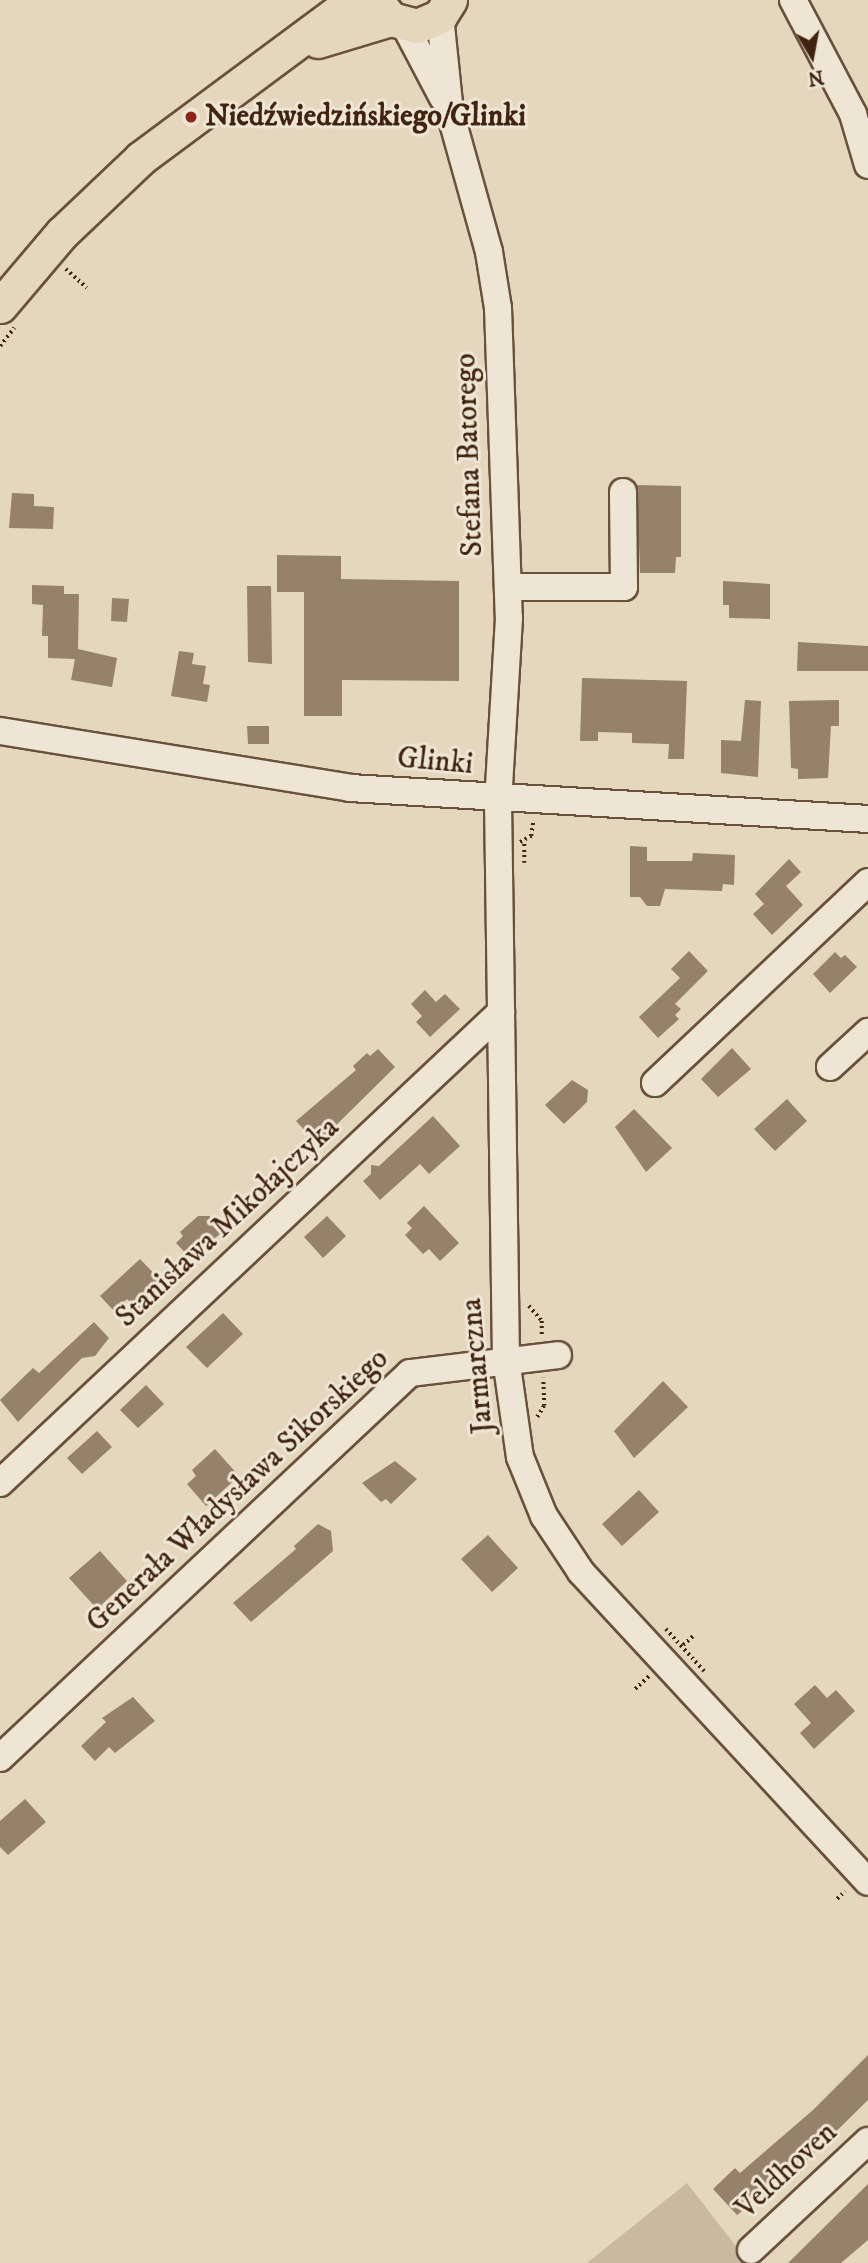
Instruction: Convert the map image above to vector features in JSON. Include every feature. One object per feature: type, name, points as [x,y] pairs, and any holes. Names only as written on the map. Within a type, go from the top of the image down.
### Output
[{"type":"main road","points":[[11,312],[62,233],[141,158],[355,0]]},
{"type":"main road","points":[[282,54],[391,15],[429,23],[445,8]]},
{"type":"street","points":[[793,0],[853,114],[868,165]]},
{"type":"street","name":"Stefana Batorego","points":[[445,8],[450,112],[489,252],[498,308],[508,587],[498,801]]},
{"type":"street","name":"Stefana Batorego","points":[[391,15],[450,112]]},
{"type":"street","points":[[508,587],[624,587],[622,492]]},
{"type":"street","name":"Glinki","points":[[0,731],[257,776],[498,801],[868,819]]},
{"type":"street","name":"Jarmarczna","points":[[498,801],[506,1359],[520,1457],[531,1488],[559,1542],[599,1593],[868,1882]]},
{"type":"street","points":[[655,1083],[868,882]]},
{"type":"street","name":"Stanisława Mikołajczyka","points":[[0,1483],[501,1012]]},
{"type":"street","points":[[830,1067],[868,1032]]},
{"type":"street","name":"Generała Władysława Sikorskiego","points":[[0,1758],[410,1373],[550,1355]]},
{"type":"street","name":"Veldhoven","points":[[751,2249],[868,2141]]},
{"type":"path","points":[[55,278],[73,257]]},
{"type":"path","points":[[0,346],[11,312]]},
{"type":"path","points":[[524,842],[524,866]]},
{"type":"path","points":[[524,1300],[541,1321],[550,1355],[544,1406],[532,1424]]},
{"type":"path","points":[[654,1626],[672,1630],[702,1665],[705,1676]]},
{"type":"shaded area","points":[[687,2183],[749,2263],[587,2263]]},
{"type":"building","points":[[637,485],[681,486],[681,557],[676,557],[675,573],[640,573]]},
{"type":"building","points":[[12,493],[34,494],[34,506],[54,507],[53,529],[9,528]]},
{"type":"building","points":[[277,555],[341,556],[341,579],[459,581],[459,681],[342,680],[342,716],[304,716],[304,592],[277,592]]},
{"type":"building","points":[[723,581],[770,584],[770,619],[729,618],[729,605],[723,605]]},
{"type":"building","points":[[32,585],[64,586],[64,594],[79,594],[78,649],[117,658],[112,687],[71,680],[75,659],[48,658],[48,636],[42,636],[43,605],[32,604]]},
{"type":"building","points":[[247,586],[271,586],[272,664],[248,662]]},
{"type":"building","points":[[112,598],[129,599],[127,622],[111,621]]},
{"type":"building","points":[[798,642],[868,646],[868,671],[797,671]]},
{"type":"building","points":[[179,651],[194,653],[192,664],[206,666],[203,684],[210,685],[207,702],[171,696]]},
{"type":"building","points":[[582,678],[687,681],[684,759],[668,759],[669,744],[632,743],[632,733],[598,732],[598,741],[580,741]]},
{"type":"building","points":[[745,700],[761,701],[758,777],[721,773],[721,740],[741,741]]},
{"type":"building","points":[[839,700],[839,726],[831,726],[828,778],[798,779],[798,769],[791,768],[789,701]]},
{"type":"building","points":[[247,726],[269,726],[269,744],[248,744]]},
{"type":"building","points":[[630,846],[647,847],[647,861],[692,861],[693,853],[735,855],[734,885],[723,884],[722,891],[665,889],[660,906],[647,906],[640,897],[630,897]]},
{"type":"building","points":[[789,859],[801,872],[786,886],[803,905],[772,935],[753,914],[764,904],[755,894]]},
{"type":"building","points":[[689,951],[708,971],[675,1004],[681,1009],[675,1015],[679,1019],[658,1038],[639,1017],[680,978],[671,969]]},
{"type":"building","points":[[835,952],[841,958],[845,955],[857,967],[830,993],[813,974]]},
{"type":"building","points":[[425,990],[436,1002],[445,994],[460,1009],[430,1037],[416,1022],[422,1016],[411,1004]]},
{"type":"building","points":[[732,1048],[751,1069],[718,1097],[701,1079]]},
{"type":"building","points":[[378,1049],[395,1067],[317,1144],[296,1121],[356,1070],[353,1066],[367,1053],[370,1056]]},
{"type":"building","points":[[572,1080],[588,1090],[587,1102],[564,1124],[545,1105]]},
{"type":"building","points":[[787,1099],[807,1121],[775,1151],[754,1129]]},
{"type":"building","points":[[634,1109],[672,1148],[646,1172],[615,1127]]},
{"type":"building","points":[[433,1116],[460,1146],[429,1174],[420,1164],[380,1200],[363,1181],[371,1174],[371,1165],[379,1166]]},
{"type":"building","points":[[424,1206],[459,1243],[440,1261],[429,1249],[423,1254],[405,1235],[412,1228],[407,1223]]},
{"type":"building","points":[[198,1216],[210,1216],[210,1223],[220,1234],[190,1258],[176,1243],[183,1236],[180,1232]]},
{"type":"building","points":[[327,1216],[346,1236],[323,1258],[304,1237]]},
{"type":"building","points":[[140,1259],[165,1285],[138,1311],[127,1299],[114,1311],[100,1296]]},
{"type":"building","points":[[223,1313],[243,1334],[207,1368],[186,1347]]},
{"type":"building","points":[[94,1322],[109,1338],[95,1356],[82,1358],[18,1422],[0,1400],[33,1368],[39,1373]]},
{"type":"building","points":[[663,1381],[688,1407],[634,1458],[614,1431]]},
{"type":"building","points":[[146,1385],[164,1404],[138,1428],[120,1410]]},
{"type":"building","points":[[97,1431],[112,1447],[82,1474],[67,1458]]},
{"type":"building","points":[[215,1449],[239,1476],[206,1506],[187,1484],[196,1476],[192,1470]]},
{"type":"building","points":[[395,1461],[417,1479],[391,1504],[386,1499],[381,1502],[362,1483]]},
{"type":"building","points":[[639,1490],[659,1512],[622,1546],[602,1524]]},
{"type":"building","points":[[318,1524],[331,1531],[333,1551],[251,1622],[233,1603],[296,1549],[294,1546]]},
{"type":"building","points":[[488,1535],[518,1568],[492,1592],[461,1559]]},
{"type":"building","points":[[100,1551],[127,1581],[97,1609],[69,1578]]},
{"type":"building","points":[[815,1685],[827,1698],[836,1690],[855,1711],[814,1749],[800,1733],[811,1723],[794,1704]]},
{"type":"building","points":[[133,1697],[155,1721],[115,1753],[109,1747],[95,1761],[81,1746],[106,1722],[102,1718]]},
{"type":"building","points":[[25,1799],[46,1822],[8,1855],[0,1847],[0,1821]]},
{"type":"building","points":[[868,2055],[868,2100],[806,2161],[737,2215],[713,2189],[735,2168],[740,2173],[813,2110]]},
{"type":"building","points":[[868,2184],[868,2240],[841,2263],[788,2263]]},
{"type":"place","name":"Niedźwiedzińskiego/Glinki","points":[[191,117]]}]
